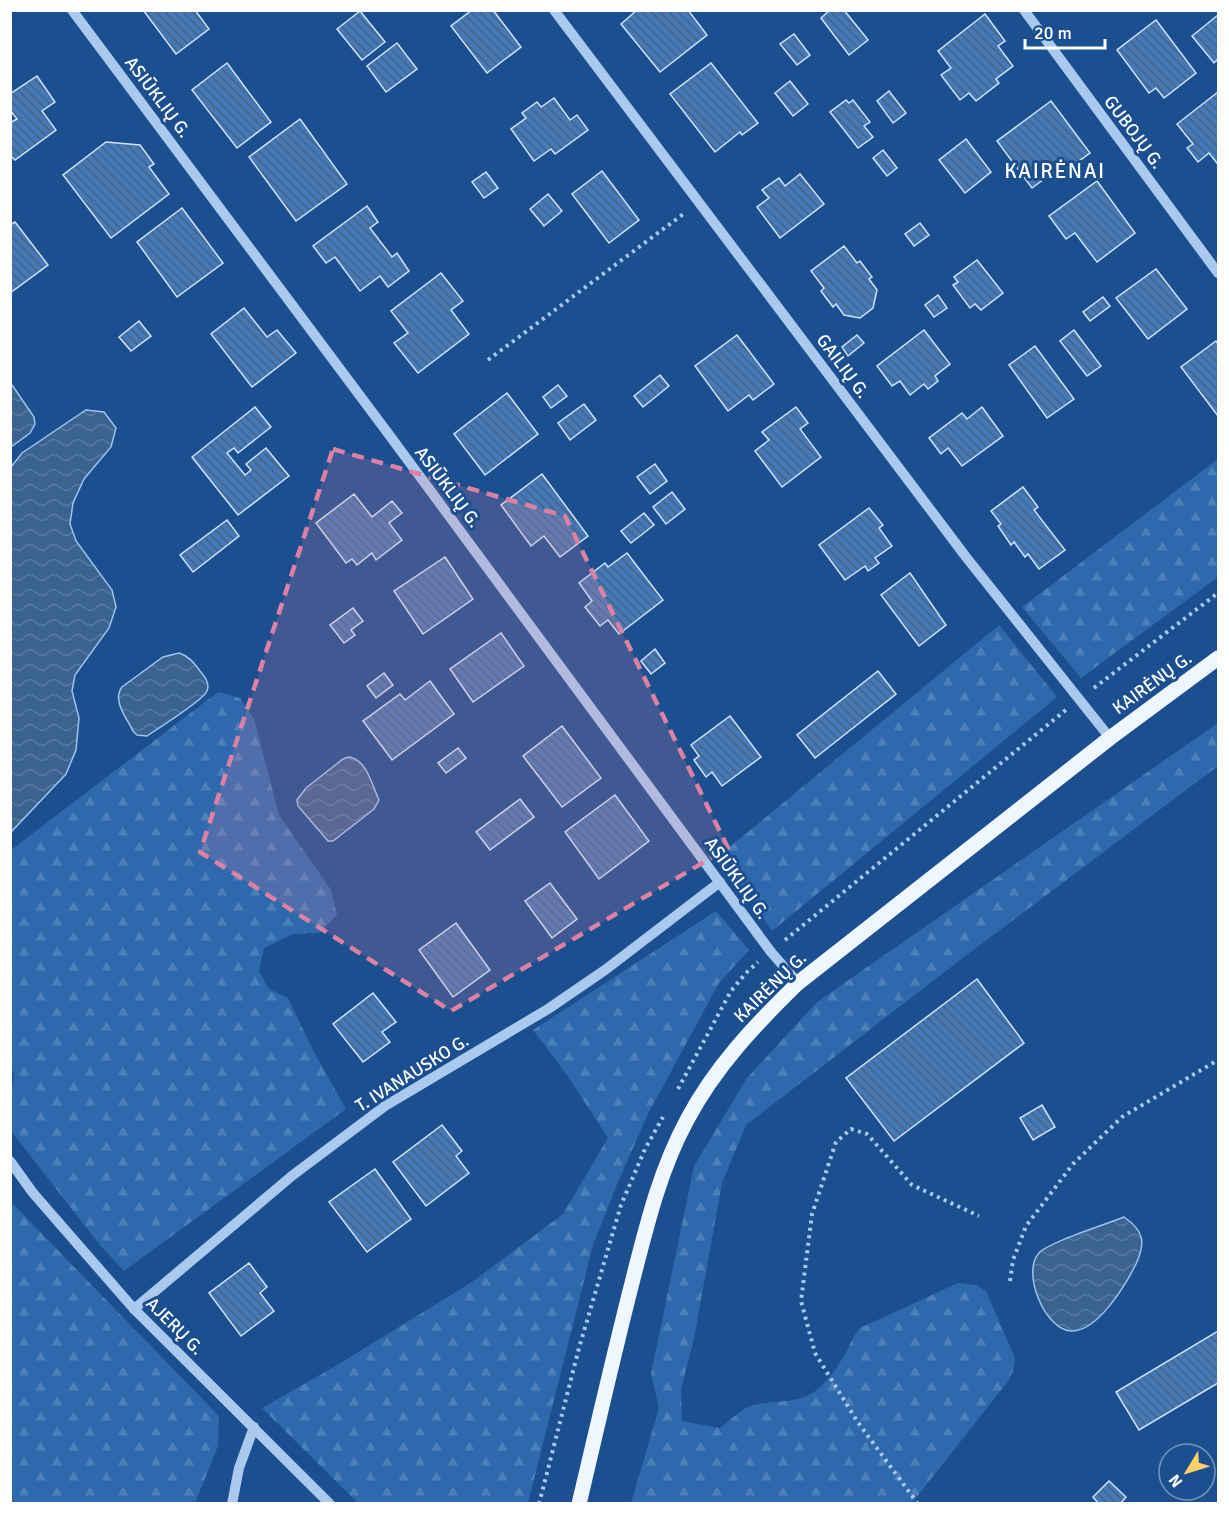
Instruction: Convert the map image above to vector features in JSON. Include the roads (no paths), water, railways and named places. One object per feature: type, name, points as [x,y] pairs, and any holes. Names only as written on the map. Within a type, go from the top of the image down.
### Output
[{"type":"main road","name":"KAIRĖNŲ G.","points":[[579,1503],[659,1183],[674,1144],[706,1087],[728,1057],[798,983],[1110,738],[1218,658]]},
{"type":"street","name":"ASIŪKLIŲ G.","points":[[72,10],[771,952],[798,983]]},
{"type":"street","name":"GAILIŲ G.","points":[[554,10],[966,557],[1110,738]]},
{"type":"street","name":"GUBOJŲ G.","points":[[1024,10],[1218,273]]},
{"type":"street","name":"T. IVANAUSKO G.","points":[[134,1309],[293,1175],[385,1106],[548,1009],[605,970],[720,882]]},
{"type":"street","name":"AJERŲ G.","points":[[10,1161],[33,1193],[134,1309],[330,1503]]},
{"type":"street","points":[[232,1503],[239,1468],[254,1426]]},
{"type":"water","points":[[10,382],[34,417],[35,424],[30,433],[11,447]]},
{"type":"water","points":[[86,410],[104,412],[116,428],[111,447],[84,479],[73,503],[70,524],[76,541],[112,590],[116,607],[109,628],[75,675],[72,691],[79,718],[76,750],[66,774],[11,832],[11,467],[22,453]]},
{"type":"water","points":[[179,653],[191,660],[204,676],[207,691],[189,708],[147,736],[137,735],[121,709],[119,692],[122,687],[163,657]]},
{"type":"water","points":[[349,757],[365,768],[379,800],[374,809],[333,841],[328,841],[298,806],[297,800],[306,788],[343,759]]},
{"type":"water","points":[[1124,1217],[1136,1227],[1142,1243],[1131,1273],[1110,1305],[1091,1324],[1071,1331],[1061,1328],[1045,1311],[1034,1286],[1034,1262],[1039,1253],[1066,1239]]},
{"type":"district","name":"KAIRĖNAI","points":[[1055,171]]}]
